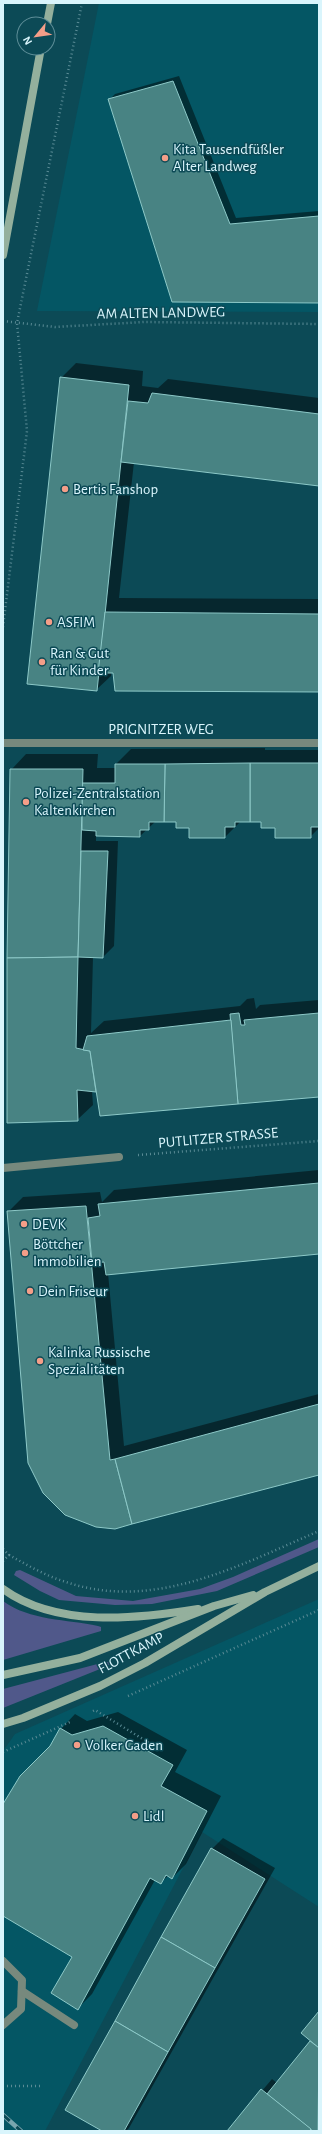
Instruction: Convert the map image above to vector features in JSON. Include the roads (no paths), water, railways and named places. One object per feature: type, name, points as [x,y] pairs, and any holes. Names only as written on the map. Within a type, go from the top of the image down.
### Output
[{"type":"street","points":[[49,16],[52,3]]},
{"type":"street","points":[[3,255],[40,56]]},
{"type":"street","name":"PRIGNITZER WEG","points":[[3,743],[319,742]]},
{"type":"street","points":[[3,1168],[119,1156]]},
{"type":"street","name":"FLOTTKAMP","points":[[3,1724],[23,1718],[100,1686],[145,1663],[265,1592],[319,1566]]},
{"type":"street","points":[[3,1589],[15,1598],[50,1610],[88,1617],[154,1616],[214,1606]]},
{"type":"street","name":"FLOTTKAMP","points":[[3,1675],[80,1658],[214,1606],[265,1592]]},
{"type":"street","points":[[3,1961],[22,1980],[21,2009],[3,2025]]},
{"type":"street","points":[[22,1991],[74,2025]]},
{"type":"railway","points":[[3,2115],[21,2131]]},
{"type":"place","name":"Kita Tausendfüßler Alter Landweg","points":[[165,158]]},
{"type":"place","name":"Bertis Fanshop","points":[[65,489]]},
{"type":"place","name":"ASFIM","points":[[49,622]]},
{"type":"place","name":"Ran & Gut für Kinder","points":[[42,662]]},
{"type":"place","name":"Polizei-Zentralstation Kaltenkirchen","points":[[26,802]]},
{"type":"place","name":"DEVK","points":[[24,1224]]},
{"type":"place","name":"Böttcher Immobilien","points":[[25,1253]]},
{"type":"place","name":"Dein Friseur","points":[[30,1291]]},
{"type":"place","name":"Kalinka Russische Spezialitäten","points":[[40,1361]]},
{"type":"place","name":"Volker Gaden","points":[[77,1745]]},
{"type":"place","name":"Lidl","points":[[135,1816]]}]
